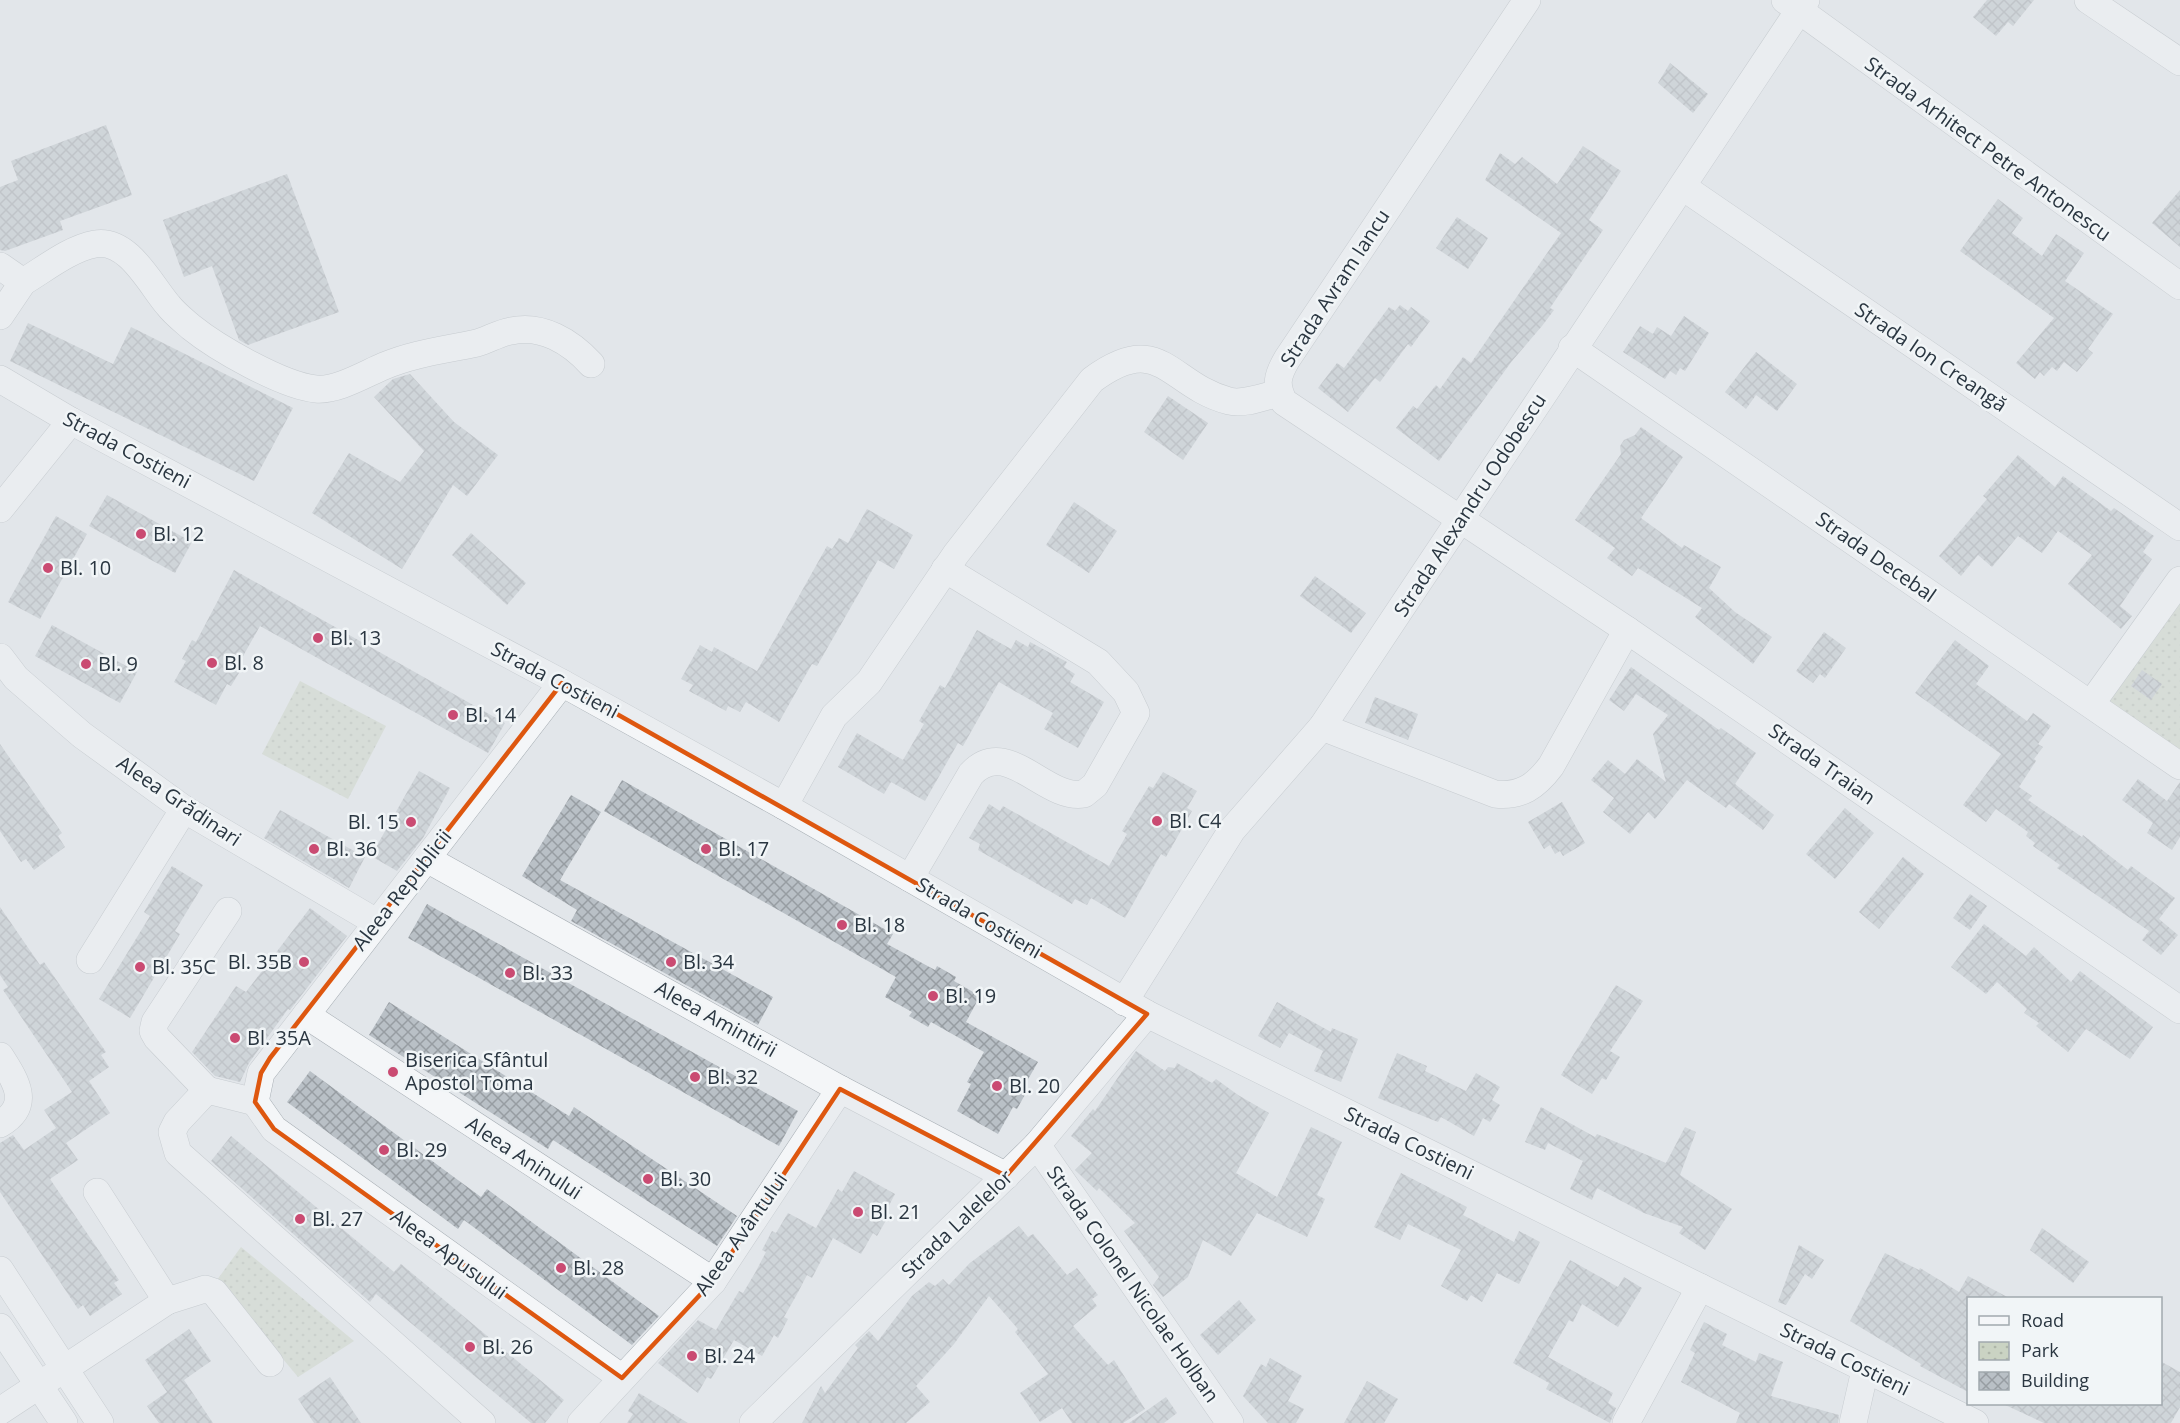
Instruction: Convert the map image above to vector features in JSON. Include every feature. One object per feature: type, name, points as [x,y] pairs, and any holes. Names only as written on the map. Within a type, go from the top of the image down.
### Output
[{"type":"street","name":"Strada Avram Iancu","points":[[1462,520],[1284,402],[1279,393],[1278,375],[1527,0]]},
{"type":"street","points":[[2088,0],[2180,62]]},
{"type":"street","name":"Strada Alexandru Odobescu","points":[[1136,1008],[1232,830],[1323,727],[1462,520],[1572,348],[1683,187],[1796,4]]},
{"type":"street","name":"Strada Arhitect Petre Antonescu","points":[[1796,4],[2180,286]]},
{"type":"street","name":"Strada Ion Creangă","points":[[1683,187],[2180,527]]},
{"type":"street","points":[[0,316],[23,282],[74,251],[96,243],[113,246],[134,260],[169,307],[192,328],[228,352],[282,379],[317,390],[339,384],[401,359],[477,343],[511,331],[542,331],[566,342],[591,364]]},
{"type":"street","points":[[0,266],[23,282]]},
{"type":"street","name":"Strada Decebal","points":[[1572,348],[2180,766]]},
{"type":"street","points":[[784,806],[834,716],[869,682],[945,569],[1092,380],[1113,364],[1131,359],[1161,362],[1211,394],[1231,402],[1279,393]]},
{"type":"street","name":"Strada Costieni","points":[[0,379],[71,421],[562,683],[784,806],[1136,1008],[1975,1423]]},
{"type":"street","points":[[0,508],[71,421]]},
{"type":"street","name":"Strada Traian","points":[[1462,520],[1627,630],[2180,1010]]},
{"type":"street","points":[[909,878],[971,774],[982,764],[1005,762],[1065,792],[1084,794],[1095,785],[1136,712],[1126,692],[1098,662],[945,569]]},
{"type":"street","points":[[2091,704],[2180,580]]},
{"type":"street","points":[[1323,727],[1495,794],[1509,796],[1523,792],[1535,785],[1551,765],[1627,630]]},
{"type":"street","name":"Aleea Grădinari","points":[[0,657],[16,678],[82,735],[184,809],[376,922]]},
{"type":"street","name":"Aleea Republicii","points":[[255,1102],[261,1073],[562,683]]},
{"type":"street","points":[[90,960],[184,809]]},
{"type":"street","name":"Aleea Amintirii","points":[[427,859],[840,1089],[1006,1176]]},
{"type":"street","points":[[228,911],[155,1022],[153,1031],[155,1037],[207,1090],[255,1102]]},
{"type":"street","name":"Strada Lalelelor","points":[[753,1423],[1037,1145],[1136,1008]]},
{"type":"street","name":"Aleea Aninului","points":[[306,1015],[713,1281]]},
{"type":"street","points":[[0,1056],[17,1088],[20,1101],[15,1112],[0,1124]]},
{"type":"street","name":"Aleea Avântului","points":[[581,1423],[713,1281],[840,1089]]},
{"type":"street","points":[[207,1090],[177,1122],[172,1132],[178,1153],[482,1423]]},
{"type":"street","name":"Aleea Apusului","points":[[255,1102],[274,1129],[622,1378]]},
{"type":"street","name":"Strada Colonel Nicolae Holban","points":[[1037,1145],[1230,1423]]},
{"type":"street","points":[[97,1192],[167,1301]]},
{"type":"street","points":[[0,1270],[100,1423]]},
{"type":"street","points":[[1626,1423],[1700,1287]]},
{"type":"street","points":[[0,1412],[167,1301],[205,1289],[214,1292],[270,1363]]},
{"type":"street","points":[[0,1327],[64,1423]]},
{"type":"street","points":[[1853,1423],[1865,1370]]},
{"type":"highlighted area","points":[[562,683],[1147,1014],[1006,1176],[840,1089],[713,1281],[622,1378],[274,1129],[255,1102],[261,1073],[270,1058]]},
{"type":"green space","points":[[2180,589],[2180,761],[2098,704]]},
{"type":"green space","points":[[300,681],[386,726],[348,799],[262,754]]},
{"type":"green space","points":[[241,1247],[354,1341],[298,1377],[217,1280]]},
{"type":"building","points":[[1987,0],[2034,0],[2013,26],[2008,22],[1996,36],[1973,17]]},
{"type":"building","points":[[1670,63],[1708,94],[1693,113],[1658,83]]},
{"type":"building","points":[[106,125],[132,195],[60,221],[63,230],[5,251],[0,250],[0,187],[18,180],[11,161]]},
{"type":"building","points":[[1583,146],[1621,171],[1589,220],[1603,230],[1550,308],[1554,310],[1512,361],[1439,461],[1396,428],[1413,406],[1417,409],[1436,385],[1440,389],[1463,357],[1471,363],[1561,233],[1485,180],[1500,153],[1515,164],[1522,157],[1557,184]]},
{"type":"building","points":[[287,174],[339,312],[248,345],[239,340],[212,266],[184,277],[163,220]]},
{"type":"building","points":[[2180,190],[2180,247],[2152,223]]},
{"type":"building","points":[[1998,199],[2023,218],[2012,233],[2042,256],[2056,234],[2084,253],[2065,281],[2113,314],[2088,349],[2093,353],[2077,372],[2064,362],[2057,371],[2052,367],[2044,376],[2040,372],[2035,379],[2016,363],[2054,318],[1960,251]]},
{"type":"building","points":[[1457,217],[1488,238],[1468,269],[1436,248]]},
{"type":"building","points":[[1400,305],[1408,311],[1411,307],[1430,321],[1411,347],[1408,344],[1380,382],[1375,378],[1348,412],[1318,388],[1337,363],[1344,368],[1389,307],[1395,311]]},
{"type":"building","points":[[1684,316],[1709,333],[1685,371],[1680,368],[1676,375],[1670,371],[1665,379],[1623,352],[1640,326],[1653,334],[1657,327],[1671,336]]},
{"type":"building","points":[[28,323],[113,364],[131,327],[293,408],[254,481],[10,361]]},
{"type":"building","points":[[1756,352],[1797,384],[1777,411],[1756,395],[1746,409],[1725,392]]},
{"type":"building","points":[[410,374],[454,422],[498,455],[467,496],[453,485],[402,569],[312,513],[349,453],[400,482],[424,451],[374,397],[393,379]]},
{"type":"building","points":[[1168,396],[1208,423],[1183,460],[1144,432]]},
{"type":"building","points":[[1641,427],[1683,457],[1641,518],[1682,548],[1684,545],[1721,567],[1709,588],[1735,612],[1772,637],[1753,664],[1695,617],[1702,608],[1638,568],[1632,576],[1607,558],[1615,548],[1575,520],[1621,454],[1620,446],[1624,440],[1635,435]]},
{"type":"building","points":[[2018,455],[2055,487],[2063,476],[2111,511],[2114,508],[2154,536],[2143,552],[2152,559],[2120,606],[2132,616],[2121,629],[2068,584],[2092,555],[2058,531],[2042,553],[2018,536],[1992,567],[1978,555],[1961,576],[1939,556],[1987,499],[1983,496]]},
{"type":"building","name":"Bl. 12","points":[[107,495],[192,542],[175,573],[89,526]]},
{"type":"building","points":[[1074,502],[1117,531],[1089,573],[1046,545]]},
{"type":"building","points":[[867,509],[913,535],[894,569],[878,560],[817,666],[812,664],[779,722],[746,702],[740,712],[728,706],[726,711],[689,691],[693,685],[681,679],[700,645],[712,652],[714,647],[757,671],[827,546],[832,549],[839,538],[848,543]]},
{"type":"building","name":"Bl. 10","points":[[56,516],[87,534],[40,619],[8,602]]},
{"type":"building","points":[[471,533],[526,583],[507,605],[452,555]]},
{"type":"building","points":[[234,570],[505,723],[488,753],[260,626],[238,665],[242,668],[231,686],[227,684],[216,705],[174,682],[186,661],[182,659],[192,640],[196,642]]},
{"type":"building","points":[[1315,576],[1366,613],[1351,633],[1300,596]]},
{"type":"building","name":"Bl. 9","points":[[52,625],[137,672],[120,703],[35,656]]},
{"type":"building","points":[[977,630],[1011,649],[1016,640],[1028,647],[1030,642],[1067,662],[1064,667],[1075,674],[1070,682],[1104,702],[1078,748],[1044,729],[1053,713],[999,682],[963,746],[958,743],[925,801],[891,782],[884,794],[838,767],[857,733],[903,760],[924,724],[919,721],[940,685],[945,688]]},
{"type":"building","points":[[1824,632],[1846,648],[1825,678],[1820,674],[1813,683],[1796,671]]},
{"type":"building","points":[[1955,640],[1989,666],[1976,684],[2027,721],[2033,713],[2051,726],[2038,744],[2043,747],[2019,787],[2032,796],[2028,800],[2082,837],[2083,835],[2128,870],[2131,866],[2175,898],[2159,919],[2178,935],[2161,955],[2142,940],[2149,931],[2057,868],[2060,865],[2033,846],[2035,843],[2026,836],[2028,832],[1996,809],[1986,822],[1963,805],[2001,754],[1915,693]]},
{"type":"building","points":[[1631,667],[1719,730],[1721,728],[1756,753],[1735,784],[1774,815],[1763,830],[1729,804],[1726,808],[1687,780],[1655,819],[1648,812],[1630,834],[1603,812],[1614,798],[1591,780],[1608,760],[1625,774],[1637,759],[1666,782],[1653,734],[1668,715],[1636,694],[1624,711],[1609,700]]},
{"type":"building","points":[[2142,670],[2162,684],[2151,700],[2131,686]]},
{"type":"building","points":[[1375,697],[1418,714],[1408,740],[1365,723]]},
{"type":"building","points":[[0,744],[62,833],[58,836],[65,847],[34,870],[26,859],[21,862],[0,831]]},
{"type":"building","name":"Bl. 15","points":[[419,771],[450,788],[423,838],[397,871],[371,856]]},
{"type":"building","points":[[1163,772],[1197,791],[1187,808],[1192,811],[1166,857],[1161,854],[1125,918],[1091,898],[1087,905],[1075,899],[1072,904],[978,850],[980,844],[969,838],[989,804],[1000,811],[1003,806],[1109,866],[1127,834],[1122,831],[1149,786],[1153,788]]},
{"type":"building","points":[[2138,779],[2167,801],[2180,782],[2180,837],[2172,850],[2147,833],[2153,823],[2122,800]]},
{"type":"building","points":[[622,780],[893,934],[887,944],[935,970],[937,966],[956,977],[954,981],[980,996],[966,1022],[1038,1062],[1023,1088],[1027,1091],[1017,1109],[1013,1107],[998,1134],[957,1111],[971,1084],[967,1082],[984,1052],[931,1022],[928,1027],[909,1016],[912,1012],[885,997],[896,977],[604,811]]},
{"type":"building","name":"Bl. 34","points":[[571,795],[601,812],[560,880],[773,997],[758,1025],[571,921],[577,910],[522,876]]},
{"type":"building","points":[[1562,802],[1585,843],[1563,856],[1560,851],[1555,854],[1550,845],[1544,849],[1528,822]]},
{"type":"building","points":[[1845,808],[1874,833],[1835,879],[1806,854]]},
{"type":"building","name":"Bl. 36","points":[[280,810],[365,857],[349,888],[264,838]]},
{"type":"building","points":[[1903,857],[1924,874],[1879,929],[1859,912]]},
{"type":"building","name":"Bl. 35C","points":[[172,866],[203,885],[175,931],[180,934],[130,1018],[99,999],[150,916],[144,912]]},
{"type":"building","points":[[1970,894],[1987,906],[1970,930],[1953,918]]},
{"type":"building","points":[[427,904],[798,1111],[779,1146],[408,938]]},
{"type":"building","points":[[0,907],[40,965],[44,962],[106,1052],[101,1055],[109,1067],[89,1081],[110,1113],[66,1143],[78,1160],[50,1179],[119,1280],[114,1283],[122,1294],[90,1316],[83,1305],[78,1309],[0,1192],[0,1143],[13,1135],[24,1150],[56,1128],[44,1110],[72,1092],[3,990],[8,987],[0,975]]},
{"type":"building","points":[[310,908],[347,936],[290,1010],[288,1009],[249,1063],[240,1082],[215,1076],[192,1052],[236,986],[246,992]]},
{"type":"building","points":[[1984,924],[2026,956],[2034,947],[2071,982],[2080,971],[2153,1027],[2130,1059],[2086,1029],[2068,1052],[2036,1026],[2039,1023],[2024,1013],[2027,1009],[1997,982],[1986,994],[1951,967]]},
{"type":"building","points":[[1616,985],[1643,1001],[1610,1051],[1620,1057],[1606,1080],[1602,1078],[1592,1094],[1561,1075]]},
{"type":"building","points":[[389,1002],[569,1116],[574,1107],[737,1216],[717,1246],[553,1140],[548,1149],[369,1035]]},
{"type":"building","points":[[1277,1002],[1331,1032],[1332,1028],[1358,1039],[1341,1082],[1314,1071],[1323,1051],[1289,1033],[1280,1048],[1258,1036]]},
{"type":"building","points":[[1136,1051],[1165,1071],[1168,1067],[1175,1068],[1177,1063],[1212,1083],[1216,1079],[1269,1113],[1236,1173],[1277,1197],[1311,1127],[1342,1142],[1317,1195],[1325,1199],[1307,1237],[1257,1213],[1231,1256],[1203,1240],[1188,1277],[1163,1297],[1153,1285],[1159,1277],[1124,1231],[1135,1223],[1099,1188],[1097,1191],[1075,1170],[1092,1153],[1071,1136],[1093,1109],[1095,1111]]},
{"type":"building","points":[[1397,1053],[1427,1066],[1425,1071],[1466,1091],[1476,1073],[1500,1087],[1492,1100],[1500,1105],[1490,1122],[1483,1118],[1474,1136],[1441,1117],[1438,1122],[1378,1098]]},
{"type":"building","points":[[310,1071],[481,1197],[487,1189],[659,1316],[632,1345],[464,1220],[458,1229],[287,1102]]},
{"type":"building","points":[[1541,1107],[1595,1137],[1597,1134],[1666,1163],[1685,1127],[1696,1132],[1680,1175],[1732,1209],[1705,1250],[1679,1233],[1683,1227],[1644,1213],[1597,1188],[1592,1200],[1570,1189],[1583,1161],[1548,1143],[1545,1150],[1525,1142]]},
{"type":"building","points":[[231,1136],[394,1272],[401,1264],[564,1400],[545,1423],[531,1423],[376,1294],[370,1302],[211,1161]]},
{"type":"building","points":[[854,1171],[895,1194],[884,1215],[888,1217],[877,1236],[873,1233],[861,1254],[833,1238],[812,1278],[807,1275],[784,1317],[788,1319],[778,1338],[774,1335],[762,1356],[734,1340],[711,1379],[707,1377],[698,1393],[658,1363],[698,1320],[716,1330],[739,1291],[743,1293],[755,1273],[766,1252],[762,1250],[772,1231],[776,1233],[788,1213],[816,1228],[838,1189],[842,1192]]},
{"type":"building","points":[[1401,1173],[1467,1207],[1463,1215],[1514,1242],[1519,1231],[1540,1242],[1519,1284],[1497,1273],[1482,1302],[1471,1295],[1467,1301],[1441,1286],[1461,1250],[1408,1224],[1400,1240],[1374,1227]]},
{"type":"building","points":[[1019,1226],[1028,1237],[1033,1234],[1067,1275],[1077,1268],[1098,1295],[1092,1299],[1097,1306],[1073,1326],[1108,1365],[1114,1360],[1145,1409],[1123,1423],[1072,1423],[1062,1408],[1040,1422],[1020,1393],[1048,1374],[1015,1332],[1018,1329],[989,1296],[954,1344],[916,1386],[930,1402],[906,1423],[802,1423],[821,1386],[825,1393],[858,1348],[855,1345],[869,1331],[878,1341],[912,1296],[929,1282],[935,1286],[943,1279],[949,1285],[970,1263]]},
{"type":"building","points":[[2042,1228],[2089,1262],[2073,1283],[2030,1250]]},
{"type":"building","points":[[1799,1245],[1824,1260],[1812,1279],[1805,1274],[1786,1305],[1778,1302]]},
{"type":"building","points":[[1885,1253],[1919,1270],[1920,1268],[1959,1292],[1968,1276],[2007,1297],[1967,1297],[1967,1391],[1920,1366],[1921,1364],[1850,1321]]},
{"type":"building","points":[[1570,1260],[1618,1287],[1624,1277],[1642,1288],[1618,1327],[1582,1304],[1573,1322],[1569,1320],[1548,1357],[1613,1393],[1608,1403],[1616,1408],[1610,1423],[1546,1389],[1549,1383],[1513,1363]]},
{"type":"building","points":[[1239,1300],[1256,1320],[1218,1355],[1200,1335]]},
{"type":"building","points":[[1704,1322],[1727,1334],[1722,1345],[1756,1362],[1759,1353],[1783,1362],[1771,1396],[1839,1415],[1838,1423],[1736,1423],[1740,1413],[1681,1382],[1695,1353],[1690,1350]]},
{"type":"building","points":[[189,1329],[211,1361],[184,1380],[213,1423],[159,1423],[147,1406],[167,1392],[145,1360]]},
{"type":"building","points":[[1270,1358],[1302,1376],[1288,1401],[1304,1409],[1296,1423],[1268,1423],[1243,1396],[1261,1364],[1266,1367]]},
{"type":"building","points":[[2162,1362],[2180,1372],[2180,1407],[2171,1423],[2044,1423],[2005,1405],[2162,1405]]},
{"type":"building","points":[[330,1377],[361,1423],[314,1423],[298,1399]]},
{"type":"building","points":[[1367,1381],[1398,1399],[1384,1423],[1344,1423]]},
{"type":"building","points":[[639,1393],[688,1423],[627,1423],[633,1414],[628,1411]]},
{"type":"building","points":[[1166,1397],[1177,1413],[1164,1423],[1129,1423]]},
{"type":"place","name":"Bl. 12","points":[[141,534]]},
{"type":"place","name":"Bl. 10","points":[[48,568]]},
{"type":"place","name":"Bl. 13","points":[[318,638]]},
{"type":"place","name":"Bl. 8","points":[[212,663]]},
{"type":"place","name":"Bl. 9","points":[[86,664]]},
{"type":"place","name":"Bl. 14","points":[[453,715]]},
{"type":"place","name":"Bl. C4","points":[[1157,821]]},
{"type":"place","name":"Bl. 15","points":[[411,822]]},
{"type":"place","name":"Bl. 36","points":[[314,849]]},
{"type":"place","name":"Bl. 17","points":[[706,849]]},
{"type":"place","name":"Bl. 18","points":[[842,925]]},
{"type":"place","name":"Bl. 35B","points":[[304,962]]},
{"type":"place","name":"Bl. 34","points":[[671,962]]},
{"type":"place","name":"Bl. 35C","points":[[140,967]]},
{"type":"place","name":"Bl. 33","points":[[510,973]]},
{"type":"place","name":"Bl. 19","points":[[933,996]]},
{"type":"place","name":"Bl. 35A","points":[[235,1038]]},
{"type":"place","name":"Biserica Sfântul Apostol Toma","points":[[393,1072]]},
{"type":"place","name":"Bl. 32","points":[[695,1077]]},
{"type":"place","name":"Bl. 20","points":[[997,1086]]},
{"type":"place","name":"Bl. 29","points":[[384,1150]]},
{"type":"place","name":"Bl. 30","points":[[648,1179]]},
{"type":"place","name":"Bl. 21","points":[[858,1212]]},
{"type":"place","name":"Bl. 27","points":[[300,1219]]},
{"type":"place","name":"Bl. 28","points":[[561,1268]]},
{"type":"place","name":"Bl. 26","points":[[470,1347]]},
{"type":"place","name":"Bl. 24","points":[[692,1356]]}]
